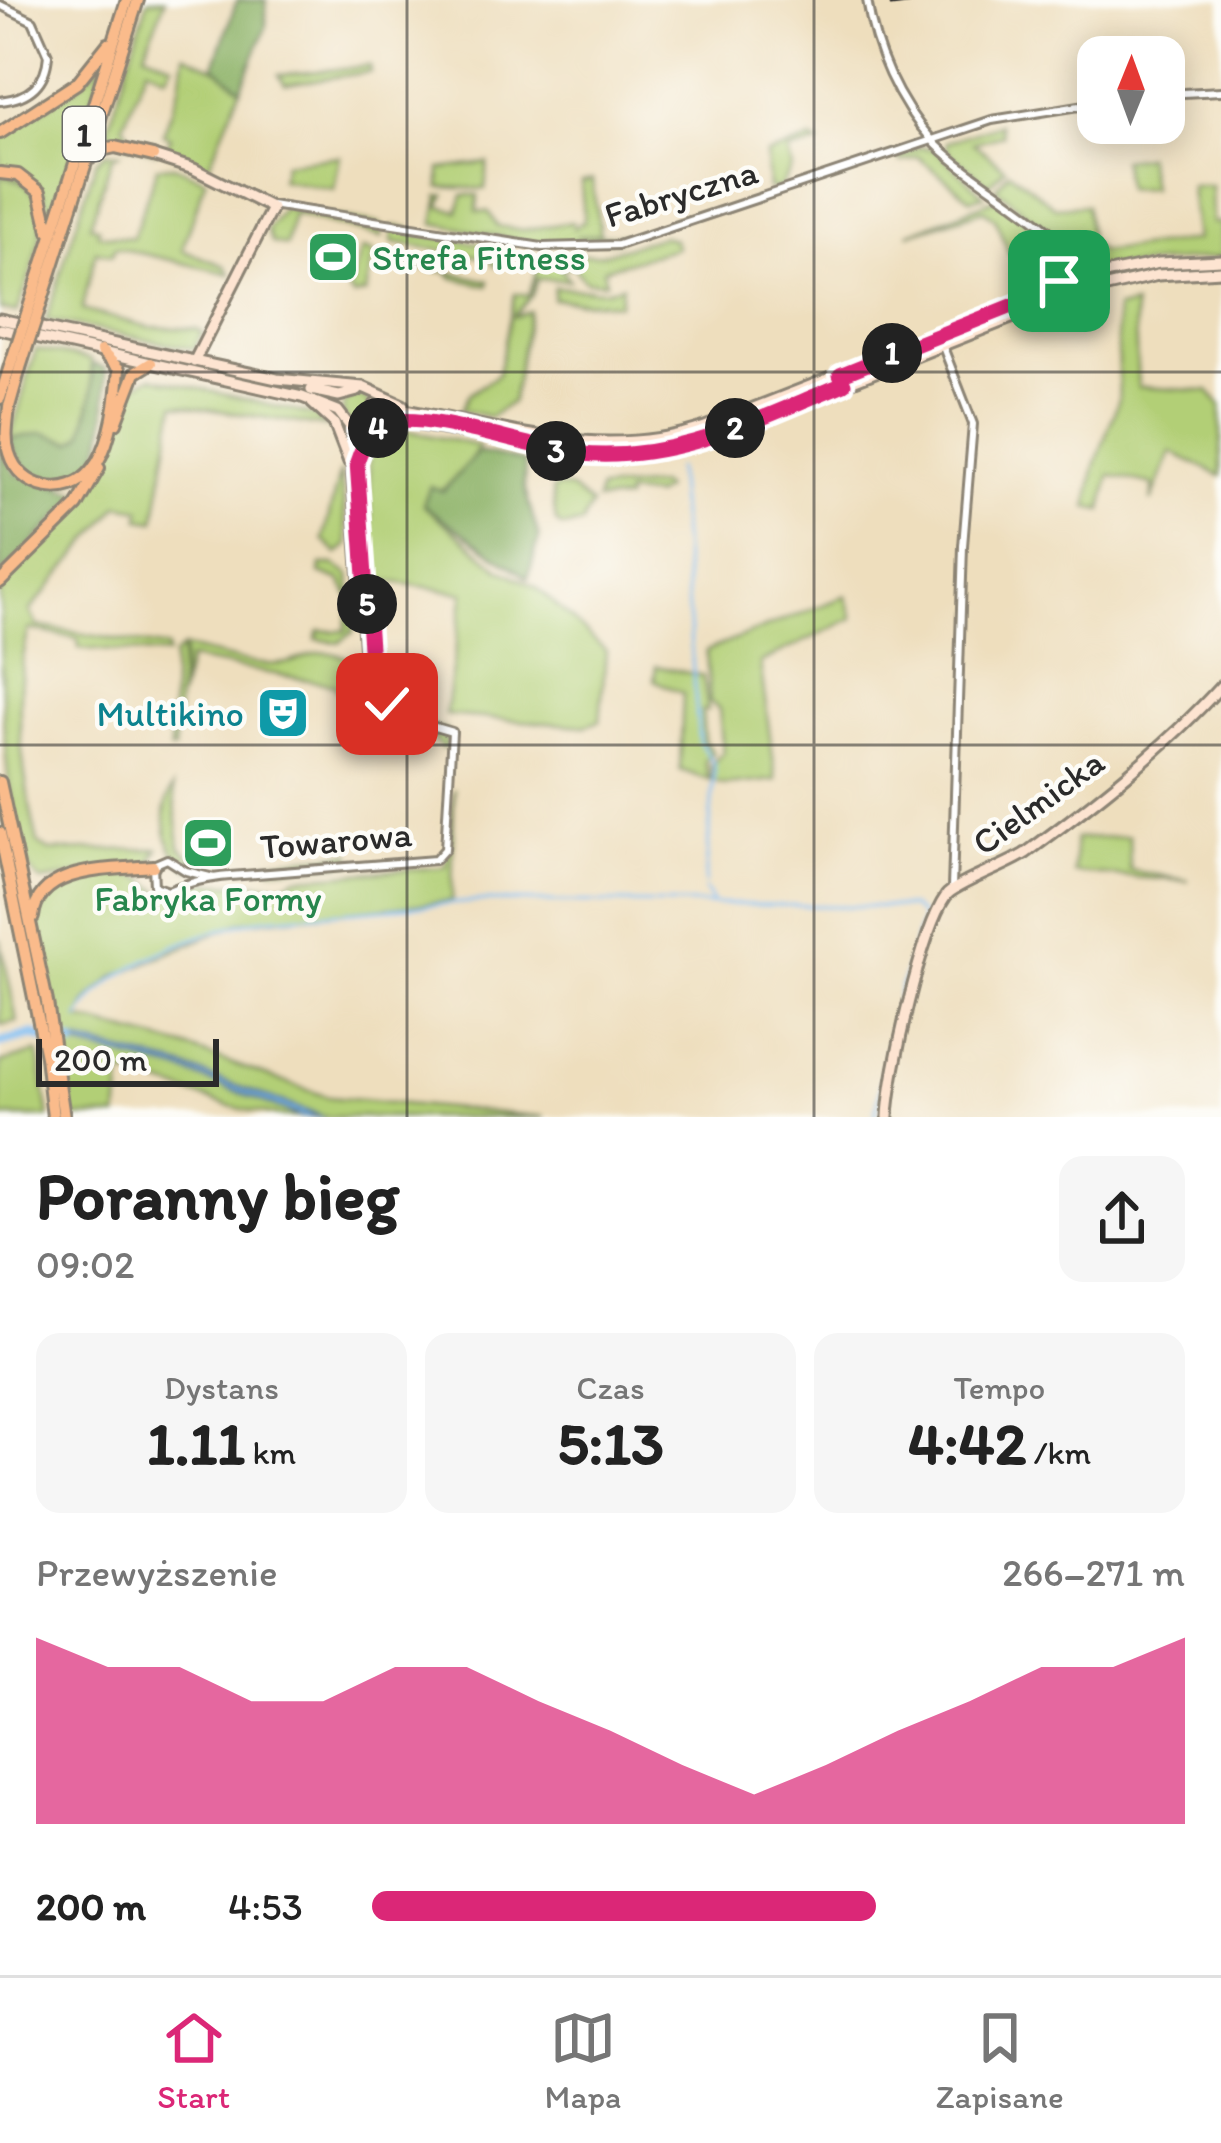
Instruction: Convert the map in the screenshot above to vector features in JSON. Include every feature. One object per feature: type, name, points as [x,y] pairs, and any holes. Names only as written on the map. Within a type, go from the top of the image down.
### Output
[{"type":"main road","name":"1","points":[[38,296],[49,243],[128,0]]},
{"type":"main road","name":"1","points":[[0,439],[4,402],[15,367],[138,0]]},
{"type":"main road","points":[[0,133],[88,74],[119,26]]},
{"type":"main road","points":[[100,118],[115,147]]},
{"type":"main road","points":[[86,165],[97,151],[115,147],[153,156]]},
{"type":"main road","points":[[0,173],[18,175],[40,192],[49,243]]},
{"type":"main road","points":[[4,402],[7,446],[21,475],[50,488],[81,480],[102,451],[119,373],[101,351]]},
{"type":"main road","points":[[0,582],[85,496],[135,373],[151,363]]},
{"type":"main road","points":[[0,782],[64,1117]]},
{"type":"main road","points":[[0,833],[45,1020]]},
{"type":"main road","points":[[14,849],[26,874],[48,884],[123,869],[152,873]]},
{"type":"main road","points":[[32,932],[34,903],[48,884]]},
{"type":"main road","points":[[52,1057],[53,1117]]},
{"type":"street","points":[[867,0],[885,66],[932,141],[1046,231],[1089,283]]},
{"type":"street","points":[[0,5],[33,21],[48,59],[36,87],[21,98],[0,101]]},
{"type":"street","points":[[1185,93],[1221,91]]},
{"type":"street","name":"Fabryczna","points":[[153,156],[194,169],[271,205],[542,248],[598,247],[674,230],[1006,117],[1077,106]]},
{"type":"street","points":[[194,362],[271,205]]},
{"type":"street","points":[[1046,231],[1064,264],[1052,290]]},
{"type":"street","points":[[374,411],[554,451],[622,455],[692,443],[1052,290],[1159,263],[1221,260]]},
{"type":"street","points":[[271,378],[363,387],[425,412],[553,440],[628,443],[694,431],[942,346],[1089,283],[1221,271]]},
{"type":"street","points":[[0,319],[344,395],[365,393],[374,411]]},
{"type":"street","points":[[0,329],[302,397],[338,411],[347,425],[353,462],[369,644],[378,689],[386,699],[382,714]]},
{"type":"street","points":[[942,346],[973,424],[963,546],[952,888]]},
{"type":"street","points":[[338,411],[344,395]]},
{"type":"street","points":[[302,397],[334,423],[353,462]]},
{"type":"street","points":[[374,411],[425,412]]},
{"type":"street","points":[[374,411],[362,428],[353,462],[365,676],[355,704],[360,715],[373,719],[382,714],[418,718]]},
{"type":"street","points":[[353,462],[375,430],[389,422],[416,421]]},
{"type":"street","points":[[347,425],[362,428]]},
{"type":"street","name":"Cielmicka","points":[[888,1117],[928,934],[952,888],[996,873],[1027,852],[1186,722],[1221,686]]},
{"type":"street","points":[[361,691],[378,689]]},
{"type":"street","name":"Towarowa","points":[[178,887],[214,878],[440,858],[445,849],[453,736],[445,726],[418,718],[386,699]]},
{"type":"street","name":"Towarowa","points":[[152,873],[167,859],[214,878]]},
{"type":"street","points":[[152,873],[163,891],[178,887],[181,867]]},
{"type":"green space","points":[[148,0],[165,0],[145,52],[173,64],[166,76],[147,66],[123,125],[134,139],[155,142],[155,152],[114,140],[108,128]]},
{"type":"green space","points":[[237,0],[266,0],[266,27],[241,89],[214,66]]},
{"type":"green space","points":[[184,54],[226,74],[241,89],[207,169],[165,152],[170,137],[163,134],[180,87]]},
{"type":"green space","points":[[104,62],[53,217],[42,191],[0,171],[0,136],[78,86]]},
{"type":"green space","points":[[370,66],[371,72],[285,84],[279,75]]},
{"type":"green space","points":[[999,124],[1002,135],[973,143],[1005,168],[989,185],[947,151],[946,142]]},
{"type":"green space","points":[[812,140],[818,144],[788,152],[792,168],[779,189],[768,189],[766,155]]},
{"type":"green space","points":[[921,147],[935,149],[984,195],[971,199],[918,157],[900,162],[898,156]]},
{"type":"green space","points":[[107,152],[119,153],[112,157],[90,225],[99,228],[98,234],[133,238],[157,167],[174,166],[206,179],[182,250],[225,266],[230,274],[115,247],[112,255],[96,251],[82,310],[150,327],[197,329],[202,332],[194,349],[46,320],[96,161]]},
{"type":"green space","points":[[340,156],[334,189],[281,180],[284,163]]},
{"type":"green space","points":[[1146,156],[1151,188],[1125,189],[1122,159]]},
{"type":"green space","points":[[488,163],[485,189],[440,187],[440,169]]},
{"type":"green space","points":[[1009,171],[1055,207],[1086,205],[1089,241],[1100,252],[1196,240],[1190,186],[1211,186],[1212,223],[1221,223],[1221,257],[1094,270],[996,188]]},
{"type":"green space","points":[[0,176],[22,183],[35,195],[41,212],[37,253],[17,313],[0,309]]},
{"type":"green space","points":[[592,180],[600,234],[575,237],[623,235],[618,241],[536,244],[434,223],[439,196],[445,195],[439,206],[458,211],[463,195],[478,195],[477,211],[489,212],[497,226],[523,230],[572,222],[574,228],[584,221],[581,182]]},
{"type":"green space","points":[[995,199],[1026,218],[1050,244],[1061,265],[1048,285],[1030,289],[1015,280],[1032,268],[1024,248],[1009,253],[995,218],[984,210],[908,234]]},
{"type":"green space","points":[[283,208],[381,224],[382,237],[293,214],[286,246],[272,243],[267,230]]},
{"type":"green space","points":[[392,226],[409,228],[409,234],[495,245],[501,261],[495,266],[490,258],[393,242]]},
{"type":"green space","points":[[663,236],[674,240],[676,248],[603,269],[606,282],[585,281],[573,266],[560,268],[569,280],[537,279],[532,295],[513,317],[529,311],[512,402],[490,417],[461,410],[468,395],[498,374],[515,294],[529,296],[541,255],[603,254]]},
{"type":"green space","points":[[362,249],[374,252],[366,293],[354,296],[349,292]]},
{"type":"green space","points":[[392,253],[408,263],[489,281],[488,286],[453,278],[448,272],[405,266],[394,270],[388,266]]},
{"type":"green space","points":[[622,285],[619,304],[553,299],[554,287],[605,290]]},
{"type":"green space","points":[[1134,306],[1138,387],[1209,391],[1221,406],[1221,476],[1171,452],[1151,502],[1153,485],[1110,475],[1102,510],[1088,507],[1094,469],[1119,399],[1116,309]]},
{"type":"green space","points":[[36,349],[91,360],[92,395],[83,435],[73,442],[43,433],[10,439]]},
{"type":"green space","points":[[92,364],[105,368],[106,417],[93,464],[68,483],[41,480],[17,457],[10,439],[43,433],[73,442],[83,435],[92,395]]},
{"type":"green space","points":[[151,377],[316,416],[326,427],[175,404],[155,521],[140,519],[141,509],[119,505],[30,611],[37,626],[167,648],[167,655],[79,648],[78,639],[29,629],[21,681],[21,736],[38,843],[49,851],[158,849],[150,864],[42,881],[28,865],[10,793],[0,588],[85,501],[109,454],[133,386]]},
{"type":"green space","points":[[830,383],[726,428],[653,446],[616,449],[540,445],[387,414],[389,409],[572,445],[645,444],[719,427]]},
{"type":"green space","points":[[357,396],[367,400],[371,410],[367,420],[357,424],[347,420],[343,410],[347,400]]},
{"type":"green space","points":[[396,428],[479,446],[467,469],[423,505],[500,569],[536,587],[606,651],[600,721],[585,726],[445,715],[464,593],[374,579],[368,450],[383,433]]},
{"type":"green space","points":[[1,451],[16,474],[82,494],[0,576]]},
{"type":"green space","points":[[478,452],[525,462],[524,487],[539,538],[528,578],[423,505],[430,486],[443,491]]},
{"type":"green space","points":[[340,471],[348,545],[338,554],[323,540]]},
{"type":"green space","points":[[660,485],[664,489],[655,496],[626,494],[625,500],[596,501],[599,490]]},
{"type":"green space","points":[[571,489],[591,505],[582,524],[562,527],[556,522],[552,490]]},
{"type":"green space","points":[[321,565],[334,565],[350,575],[353,632],[339,643],[316,639],[319,631],[345,631],[351,600],[341,581],[320,573]]},
{"type":"green space","points":[[846,596],[853,618],[760,663],[776,780],[726,785],[712,781],[711,764],[723,753],[719,709],[710,702],[706,651]]},
{"type":"green space","points":[[182,648],[174,750],[170,750],[173,656]]},
{"type":"green space","points":[[184,648],[269,664],[331,653],[356,662],[360,681],[350,692],[336,690],[336,685],[189,659],[179,699]]},
{"type":"green space","points":[[656,666],[703,676],[708,710],[702,711],[704,741],[713,753],[705,761],[709,780],[680,770],[683,694],[654,680]]},
{"type":"green space","points":[[400,718],[445,730],[447,748],[441,748],[428,731],[406,745],[405,739],[386,736]]},
{"type":"green space","points":[[173,787],[180,847],[192,859],[191,870],[175,854],[166,832],[166,808]]},
{"type":"green space","points":[[454,789],[452,901],[241,922],[115,976],[87,1001],[79,1019],[184,1047],[328,1097],[545,1117],[323,1117],[181,1066],[63,1038],[56,1028],[35,914],[53,887],[116,872],[142,878],[166,896],[191,883],[283,884],[297,877],[446,867]]},
{"type":"green space","points":[[1129,836],[1130,870],[1189,881],[1074,873],[1075,839]]},
{"type":"green space","points":[[351,853],[352,863],[272,869],[268,861]]},
{"type":"green space","points":[[0,938],[17,1021],[0,1025]]},
{"type":"green space","points":[[64,1043],[182,1071],[303,1117],[234,1107],[122,1074],[118,1117],[69,1117]]},
{"type":"green space","points":[[38,1052],[49,1117],[0,1117],[0,1063]]},
{"type":"water","points":[[63,1038],[180,1066],[323,1117],[303,1117],[182,1071],[64,1043]]},
{"type":"waterway","points":[[676,469],[699,741],[714,764],[705,883]]},
{"type":"waterway","points":[[704,889],[712,902]]},
{"type":"waterway","points":[[79,1019],[92,1000],[134,966],[189,940],[267,918],[485,901],[911,907],[923,917],[899,994],[875,1117]]},
{"type":"waterway","points":[[0,1043],[31,1035],[73,1044]]},
{"type":"railway","points":[[891,6],[938,0]]},
{"type":"place","name":"Strefa Fitness","points":[[333,257]]},
{"type":"place","name":"Multikino","points":[[283,713]]},
{"type":"place","name":"Fabryka Formy","points":[[208,843]]},
{"type":"route","points":[[387,704],[372,676],[357,462],[364,442],[381,426],[416,421],[593,455],[678,447],[844,384],[840,375],[1052,290],[1059,281]]}]
